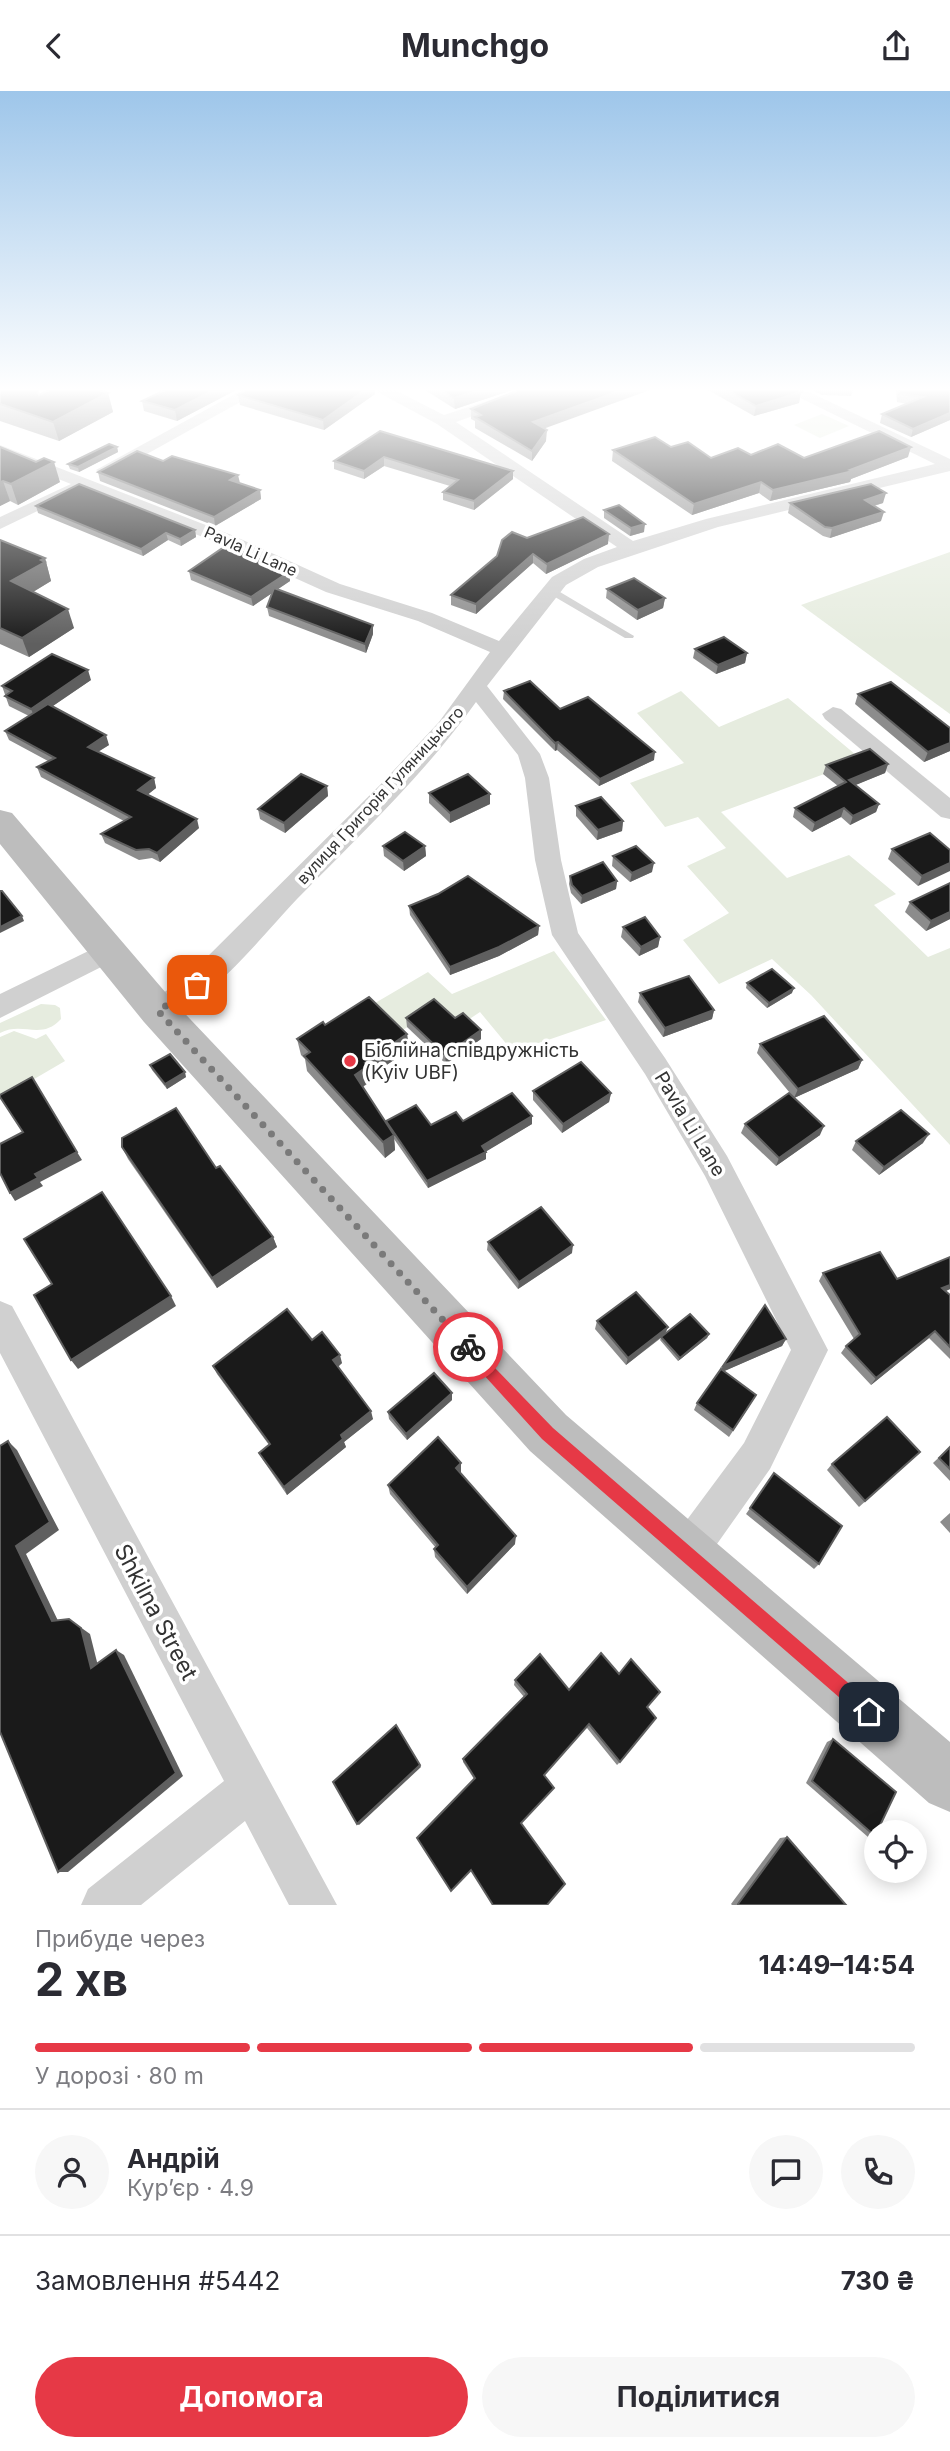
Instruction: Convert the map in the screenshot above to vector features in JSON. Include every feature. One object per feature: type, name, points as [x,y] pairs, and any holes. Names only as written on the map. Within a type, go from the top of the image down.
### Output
[{"type":"street","name":"Pavla Li Lane","points":[[64,475],[227,540],[333,588],[425,617],[502,650]]},
{"type":"street","points":[[0,524],[97,475]]},
{"type":"street","points":[[522,475],[631,548]]},
{"type":"street","name":"вулиця Григорія Гуляницького","points":[[158,1011],[197,985],[316,866],[447,727],[502,650],[546,593],[559,581],[591,563],[712,523],[914,475]]},
{"type":"street","name":"Pavla Li Lane","points":[[477,688],[529,754],[537,778],[548,860],[565,935],[655,1066],[716,1166],[810,1350],[757,1457],[687,1554]]},
{"type":"street","points":[[833,714],[950,811]]},
{"type":"street","points":[[0,821],[158,1011],[548,1433],[950,1782]]},
{"type":"street","points":[[0,1007],[109,951]]},
{"type":"street","name":"Shkilna Street","points":[[0,1318],[314,1905]]},
{"type":"street","points":[[104,1905],[250,1789]]},
{"type":"lane","points":[[546,593],[557,594],[629,636]]},
{"type":"shaded area","points":[[950,552],[950,714],[801,605]]},
{"type":"shaded area","points":[[681,691],[719,727],[788,698],[862,760],[721,812],[787,878],[849,855],[896,894],[874,905],[928,957],[950,948],[950,1145],[811,995],[772,959],[719,984],[683,940],[729,913],[687,866],[726,848],[698,817],[665,827],[630,783],[684,763],[637,713]]},
{"type":"shaded area","points":[[554,951],[606,1020],[513,1052],[480,1012],[456,1028],[435,1009],[400,1032],[370,1006],[428,972],[452,994]]},
{"type":"shaded area","points":[[41,1004],[60,1008],[61,1019],[46,1029],[16,1029],[0,1033],[0,1023]]},
{"type":"shaded area","points":[[14,1031],[36,1039],[46,1034],[65,1061],[0,1099],[0,1037]]},
{"type":"building","points":[[0,475],[29,475],[11,484],[0,482]]},
{"type":"building","points":[[105,475],[237,475],[230,480],[260,490],[214,517]]},
{"type":"building","points":[[441,475],[508,475],[474,501],[443,492],[458,480]]},
{"type":"building","points":[[650,475],[838,475],[773,490],[761,482],[694,504]]},
{"type":"building","points":[[79,484],[195,530],[180,539],[166,533],[141,549],[36,506]]},
{"type":"building","points":[[871,484],[886,493],[865,500],[884,512],[832,528],[825,527],[790,503]]},
{"type":"building","points":[[619,505],[645,524],[631,528],[604,510]]},
{"type":"building","points":[[583,517],[609,534],[547,564],[533,554],[476,604],[451,595],[497,556],[502,540],[512,532],[527,538]]},
{"type":"building","points":[[0,540],[45,558],[41,560],[45,562],[11,581],[68,609],[22,638],[0,628]]},
{"type":"building","points":[[227,545],[289,572],[251,597],[189,571]]},
{"type":"building","points":[[634,578],[665,598],[638,610],[607,589]]},
{"type":"building","points":[[274,588],[373,625],[365,644],[267,607]]},
{"type":"building","points":[[724,637],[747,653],[718,665],[695,649]]},
{"type":"building","points":[[52,654],[88,670],[31,709],[5,696],[12,691],[2,686]]},
{"type":"building","points":[[530,681],[560,709],[588,697],[655,752],[600,779],[558,742],[555,743],[504,691]]},
{"type":"building","points":[[891,682],[950,728],[950,743],[928,752],[858,694]]},
{"type":"building","points":[[48,704],[106,735],[88,747],[154,778],[138,790],[197,819],[157,853],[149,849],[136,850],[101,834],[131,817],[37,767],[55,758],[5,731]]},
{"type":"building","points":[[870,749],[888,764],[849,780],[879,804],[853,816],[844,808],[815,823],[795,808],[846,782],[826,765]]},
{"type":"building","points":[[301,774],[327,786],[284,823],[258,809]]},
{"type":"building","points":[[468,774],[490,794],[450,813],[429,793]]},
{"type":"building","points":[[601,797],[623,821],[598,830],[576,806]]},
{"type":"building","points":[[405,832],[425,846],[403,861],[383,846]]},
{"type":"building","points":[[930,833],[950,850],[950,863],[922,876],[892,849]]},
{"type":"building","points":[[636,846],[654,863],[632,873],[613,856]]},
{"type":"building","points":[[603,862],[617,881],[582,896],[572,885],[570,876]]},
{"type":"building","points":[[468,876],[539,926],[499,947],[450,967],[409,906],[438,894]]},
{"type":"building","points":[[950,883],[950,912],[931,921],[910,902]]},
{"type":"building","points":[[0,891],[22,916],[0,927]]},
{"type":"building","points":[[645,917],[660,937],[641,947],[623,927]]},
{"type":"building","points":[[772,969],[794,988],[769,1003],[747,983]]},
{"type":"building","points":[[689,976],[714,1010],[665,1028],[640,993]]},
{"type":"building","points":[[369,997],[407,1034],[365,1063],[368,1066],[355,1075],[394,1135],[383,1142],[304,1056],[310,1052],[297,1039]]},
{"type":"building","points":[[434,999],[455,1018],[463,1013],[481,1030],[445,1055],[406,1018]]},
{"type":"building","points":[[824,1016],[862,1060],[798,1089],[760,1044]]},
{"type":"building","points":[[170,1054],[185,1072],[165,1084],[150,1065]]},
{"type":"building","points":[[581,1062],[611,1093],[563,1124],[533,1091]]},
{"type":"building","points":[[32,1077],[77,1152],[35,1174],[38,1178],[10,1193],[0,1173],[0,1144],[23,1132],[0,1095]]},
{"type":"building","points":[[512,1093],[532,1116],[482,1146],[486,1152],[427,1181],[386,1121],[416,1105],[431,1125],[456,1112],[463,1121]]},
{"type":"building","points":[[789,1093],[824,1126],[779,1158],[745,1124]]},
{"type":"building","points":[[176,1108],[216,1168],[220,1166],[273,1237],[212,1278],[122,1147],[122,1138]]},
{"type":"building","points":[[901,1110],[929,1134],[884,1167],[856,1141]]},
{"type":"building","points":[[102,1192],[171,1296],[71,1360],[34,1295],[52,1284],[24,1239]]},
{"type":"building","points":[[541,1207],[573,1245],[519,1282],[488,1242]]},
{"type":"building","points":[[880,1252],[897,1279],[950,1257],[950,1285],[942,1288],[950,1295],[950,1347],[935,1331],[876,1378],[846,1346],[860,1334],[823,1273]]},
{"type":"building","points":[[636,1292],[668,1327],[628,1358],[597,1321]]},
{"type":"building","points":[[765,1305],[786,1339],[723,1366]]},
{"type":"building","points":[[287,1309],[312,1340],[322,1332],[340,1355],[333,1360],[371,1411],[341,1435],[343,1439],[284,1487],[259,1453],[270,1444],[213,1366]]},
{"type":"building","points":[[690,1314],[709,1334],[680,1358],[661,1337]]},
{"type":"building","points":[[721,1369],[756,1395],[733,1430],[697,1403]]},
{"type":"building","points":[[434,1373],[452,1393],[406,1434],[388,1412]]},
{"type":"building","points":[[887,1417],[920,1452],[865,1501],[832,1464]]},
{"type":"building","points":[[438,1437],[461,1463],[456,1468],[516,1536],[467,1587],[434,1549],[438,1545],[388,1485]]},
{"type":"building","points":[[8,1441],[50,1522],[16,1546],[52,1621],[69,1619],[81,1628],[91,1668],[116,1650],[176,1773],[58,1872],[0,1732],[0,1446]]},
{"type":"building","points":[[950,1447],[950,1469],[939,1458]]},
{"type":"building","points":[[774,1473],[842,1526],[819,1564],[750,1508]]},
{"type":"building","points":[[601,1653],[619,1674],[631,1659],[660,1692],[647,1707],[656,1718],[620,1762],[589,1724],[544,1775],[554,1788],[521,1823],[565,1884],[547,1905],[493,1905],[471,1870],[451,1891],[417,1838],[475,1778],[463,1759],[527,1694],[515,1680],[540,1654],[569,1690]]},
{"type":"building","points":[[396,1725],[420,1765],[357,1824],[333,1782]]},
{"type":"building","points":[[833,1739],[896,1792],[883,1820],[864,1820],[864,1826],[812,1781]]},
{"type":"building","points":[[787,1837],[846,1905],[738,1905]]},
{"type":"way so far","points":[[197,985],[158,1011],[468,1347]]},
{"type":"place","name":"Біблійна співдружність (Kyiv UBF)","points":[[350,1061]]},
{"type":"route","points":[[468,1347],[548,1433],[869,1712]]}]
